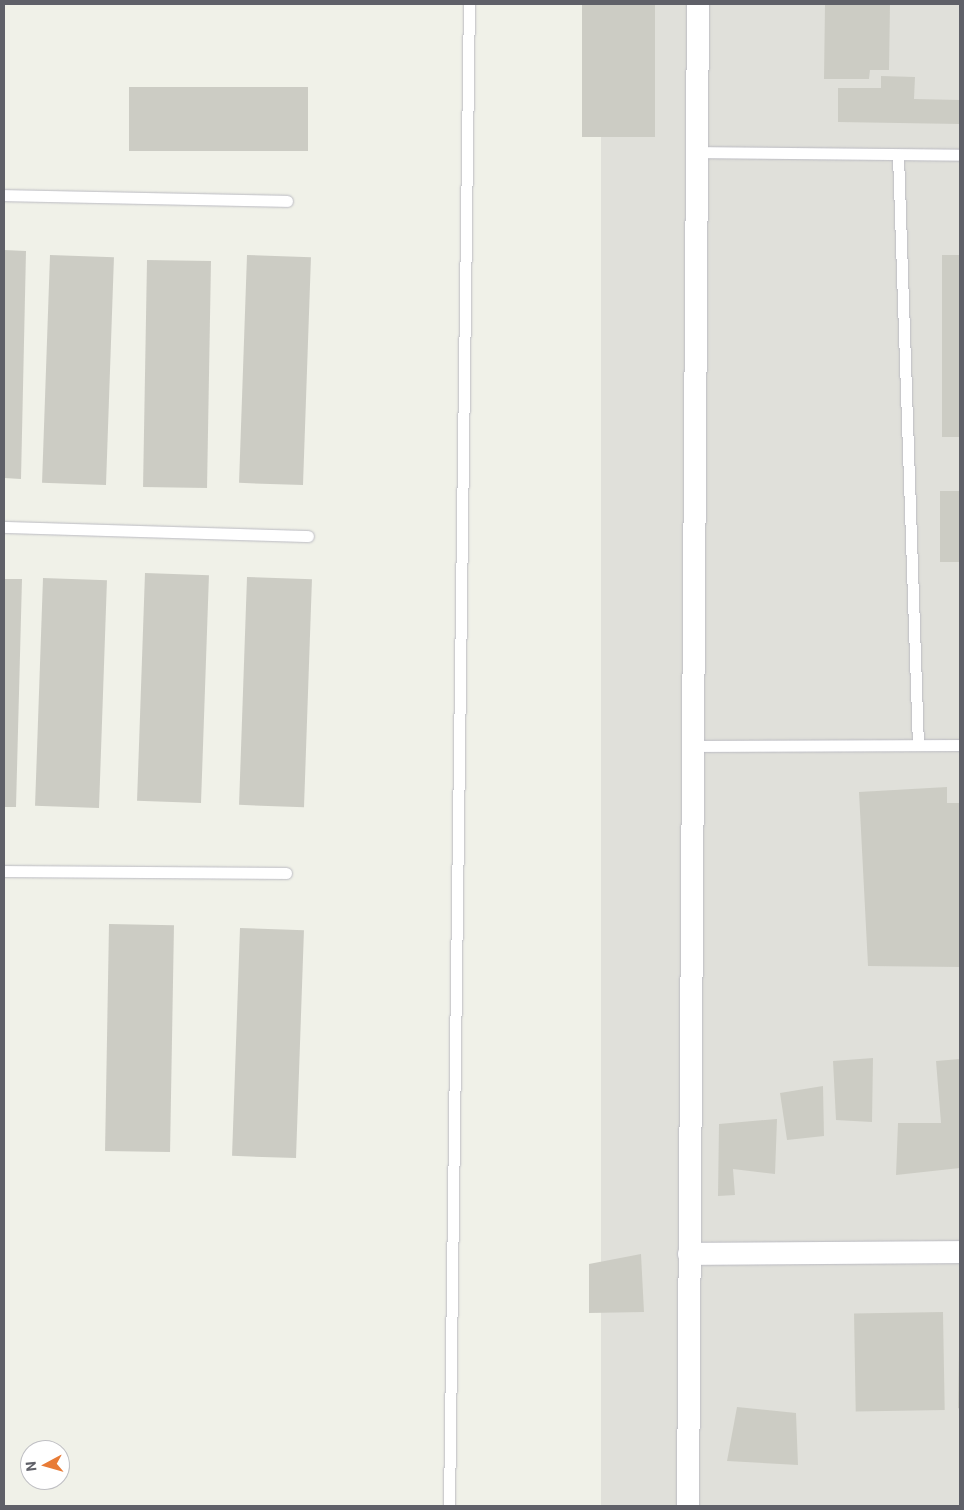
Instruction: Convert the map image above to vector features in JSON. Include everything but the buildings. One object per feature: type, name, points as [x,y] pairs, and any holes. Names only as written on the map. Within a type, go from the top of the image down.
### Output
[{"type":"street","points":[[688,1506],[695,152],[698,4]]},
{"type":"street","points":[[690,1254],[960,1252]]},
{"type":"lane","points":[[449,1506],[470,4]]},
{"type":"lane","points":[[695,152],[960,156]]},
{"type":"lane","points":[[898,155],[918,745]]},
{"type":"lane","points":[[4,195],[287,201]]},
{"type":"lane","points":[[4,527],[308,536]]},
{"type":"lane","points":[[692,746],[960,745]]},
{"type":"lane","points":[[4,871],[286,873]]},
{"type":"shaded area","points":[[601,4],[960,4],[960,1506],[601,1506]]}]
